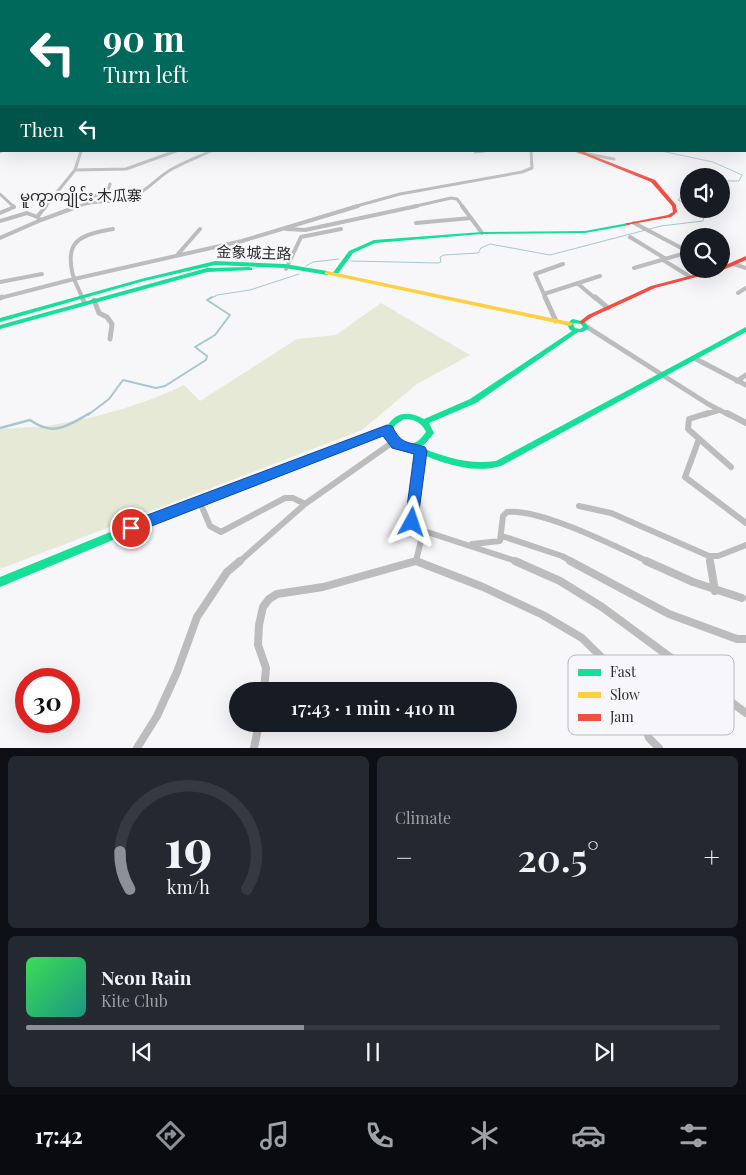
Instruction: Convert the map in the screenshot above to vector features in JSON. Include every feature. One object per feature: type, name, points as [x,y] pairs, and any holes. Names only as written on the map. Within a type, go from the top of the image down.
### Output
[{"type":"main road","points":[[336,274],[345,257],[364,245],[383,241],[482,234],[585,232],[673,214],[674,206],[653,181],[577,152]]},
{"type":"main road","points":[[730,266],[746,258]]},
{"type":"main road","name":"金象城主路","points":[[0,320],[215,263],[298,268],[336,274],[570,324]]},
{"type":"main road","name":"金象城主路","points":[[0,327],[83,299],[94,300],[163,278]]},
{"type":"main road","points":[[584,324],[573,321],[570,324],[576,330],[583,331],[584,324],[608,308],[653,287],[682,278]]},
{"type":"main road","points":[[424,422],[473,401],[576,330]]},
{"type":"main road","points":[[387,430],[393,442],[401,446],[412,447],[462,467],[486,468],[498,464],[744,333]]},
{"type":"main road","points":[[0,582],[199,500],[387,430],[392,421],[403,416],[416,417],[424,422],[430,430],[428,439],[422,444],[412,447]]},
{"type":"street","points":[[39,219],[52,198],[76,170],[81,152]]},
{"type":"street","points":[[76,170],[126,169],[173,152]]},
{"type":"street","points":[[52,198],[74,195],[86,201],[106,203],[130,198],[144,191],[171,169],[209,152]]},
{"type":"street","points":[[0,298],[178,254],[242,241],[400,194],[528,171],[533,165],[531,152]]},
{"type":"street","points":[[577,152],[614,159]]},
{"type":"street","points":[[0,238],[39,219],[64,213],[108,190],[110,184]]},
{"type":"street","points":[[0,194],[14,207],[0,213]]},
{"type":"street","points":[[276,230],[308,229],[451,198],[457,199],[482,234]]},
{"type":"street","points":[[0,221],[27,213],[39,219]]},
{"type":"street","points":[[416,223],[471,218]]},
{"type":"street","points":[[634,223],[680,247]]},
{"type":"street","points":[[83,299],[70,267],[68,253],[77,240],[91,233],[113,229]]},
{"type":"street","points":[[178,254],[200,229]]},
{"type":"street","points":[[285,268],[302,237],[341,229]]},
{"type":"street","points":[[630,238],[680,270]]},
{"type":"street","points":[[634,268],[680,255]]},
{"type":"street","points":[[556,321],[535,274],[563,264]]},
{"type":"street","points":[[734,264],[746,268]]},
{"type":"street","points":[[0,282],[42,274]]},
{"type":"street","points":[[544,294],[600,276]]},
{"type":"street","points":[[577,283],[608,308]]},
{"type":"street","points":[[738,293],[746,288]]},
{"type":"street","points":[[94,300],[99,314],[107,317],[112,324],[110,339]]},
{"type":"street","points":[[584,324],[720,410],[746,423]]},
{"type":"street","points":[[694,358],[746,386]]},
{"type":"street","points":[[737,381],[746,375]]},
{"type":"street","points":[[720,410],[688,421],[689,430],[731,467]]},
{"type":"street","points":[[699,439],[685,477],[746,523]]},
{"type":"street","points":[[137,748],[157,716],[177,672],[197,617],[227,572],[305,504],[393,442]]},
{"type":"street","points":[[420,451],[412,516],[415,528],[529,565],[560,580],[602,607],[666,655]]},
{"type":"street","points":[[199,500],[210,526],[221,532],[253,517],[280,499],[295,498],[305,504]]},
{"type":"street","points":[[579,506],[611,513],[682,546],[710,556],[718,556],[746,545]]},
{"type":"street","points":[[470,545],[500,541],[503,516],[507,512],[532,515],[595,535],[715,591],[742,598]]},
{"type":"street","points":[[416,561],[423,532]]},
{"type":"street","points":[[502,536],[562,556],[669,614],[737,639],[746,639]]},
{"type":"street","points":[[710,556],[715,591]]},
{"type":"street","points":[[265,682],[266,668],[258,645],[259,625],[263,607],[269,599],[277,594],[323,587],[416,561],[484,587],[543,615],[582,638],[599,655]]},
{"type":"street","points":[[734,704],[746,713]]},
{"type":"street","points":[[254,748],[257,732]]},
{"type":"street","points":[[648,735],[659,748]]},
{"type":"green space","points":[[381,303],[470,355],[417,384],[362,430],[0,569],[0,429],[43,426],[90,418],[138,404],[184,385],[200,401],[297,339],[336,335]]},
{"type":"waterway","points":[[666,152],[713,162],[726,168]]},
{"type":"waterway","points":[[730,170],[742,175],[739,181],[730,181]]},
{"type":"waterway","points":[[680,198],[678,200],[680,201]]},
{"type":"waterway","points":[[351,261],[438,263],[441,262],[440,257],[444,255],[478,253],[481,248],[490,244],[550,255],[661,226],[703,221],[704,218]]},
{"type":"waterway","points":[[306,266],[313,262],[339,259]]},
{"type":"waterway","points":[[210,299],[217,295],[250,290],[299,274]]},
{"type":"waterway","points":[[88,415],[109,399],[123,380],[156,388],[165,386],[206,360],[207,356],[195,347],[215,335],[230,315],[207,300],[212,297]]},
{"type":"waterway","points":[[0,428],[30,420],[46,428],[60,428],[90,413]]},
{"type":"traffic: fast","points":[[335,274],[351,252],[374,242],[482,233],[585,232],[628,224]]},
{"type":"traffic: fast","points":[[0,320],[143,280],[215,263],[285,266],[327,273]]},
{"type":"traffic: fast","points":[[0,327],[207,270],[250,269]]},
{"type":"traffic: fast","points":[[573,321],[583,323],[586,328],[581,331],[572,329],[570,324],[573,321]]},
{"type":"traffic: fast","points":[[412,447],[464,465],[486,466],[498,464],[746,329]]},
{"type":"traffic: fast","points":[[424,422],[473,401],[577,330]]},
{"type":"traffic: fast","points":[[403,416],[416,418],[426,425],[430,433],[422,442],[413,446],[404,446],[396,443],[391,437],[389,430],[393,423],[403,416]]},
{"type":"traffic: fast","points":[[0,582],[199,500],[387,430]]},
{"type":"traffic: slow","points":[[327,273],[570,324]]},
{"type":"traffic: jam","points":[[580,152],[653,181],[674,206],[675,212],[669,216],[628,224]]},
{"type":"traffic: jam","points":[[582,322],[590,316],[653,287],[721,269],[746,258]]},
{"type":"district","name":"မူကွာကျိုင်း 木瓜寨","points":[[81,196]]},
{"type":"route","points":[[131,528],[199,500],[279,472],[387,430],[390,439],[397,444],[420,451],[412,522]]}]
